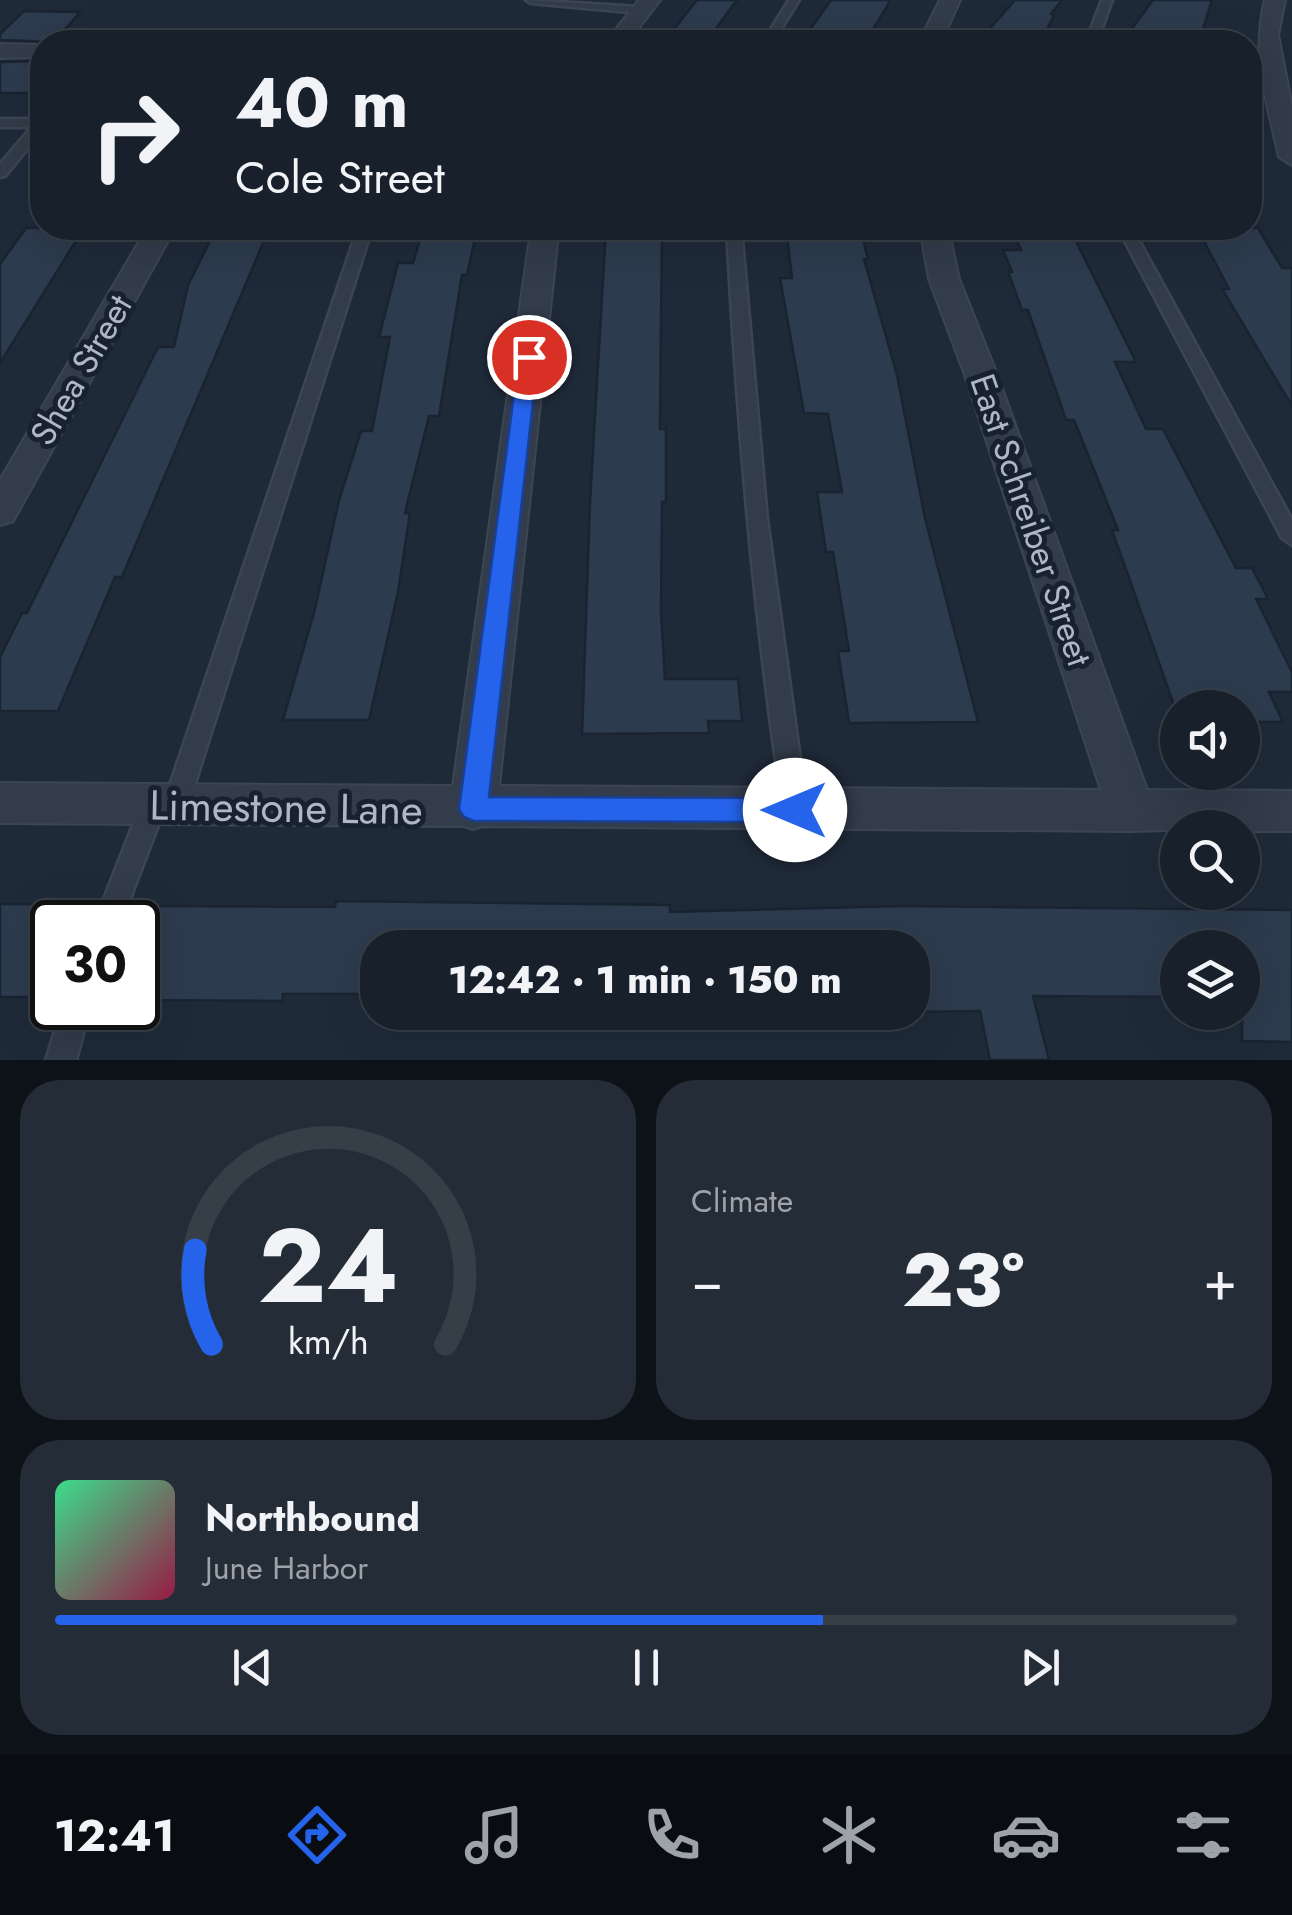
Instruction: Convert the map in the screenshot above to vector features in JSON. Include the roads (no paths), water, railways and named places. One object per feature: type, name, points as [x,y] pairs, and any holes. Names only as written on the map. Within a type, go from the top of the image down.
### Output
[{"type":"street","points":[[936,30],[950,0]]},
{"type":"street","points":[[1275,0],[1267,35],[1270,65],[1292,157]]},
{"type":"street","points":[[626,30],[645,5]]},
{"type":"street","points":[[0,51],[30,51]]},
{"type":"street","name":"Shea Street","points":[[0,512],[154,240]]},
{"type":"street","points":[[474,809],[545,240]]},
{"type":"street","name":"East Schreiber Street","points":[[936,240],[944,279],[980,372],[1131,811]]},
{"type":"street","name":"Limestone Lane","points":[[0,803],[1292,812]]},
{"type":"lane","points":[[532,0],[645,5]]},
{"type":"lane","points":[[775,30],[794,0]]},
{"type":"lane","points":[[1095,30],[1106,0]]},
{"type":"lane","points":[[0,122],[30,123]]},
{"type":"lane","points":[[0,173],[30,137]]},
{"type":"lane","points":[[119,900],[164,805],[360,240]]},
{"type":"lane","points":[[735,240],[772,672],[795,810]]},
{"type":"lane","points":[[1132,240],[1292,538]]},
{"type":"lane","points":[[60,1060],[69,1030]]}]
